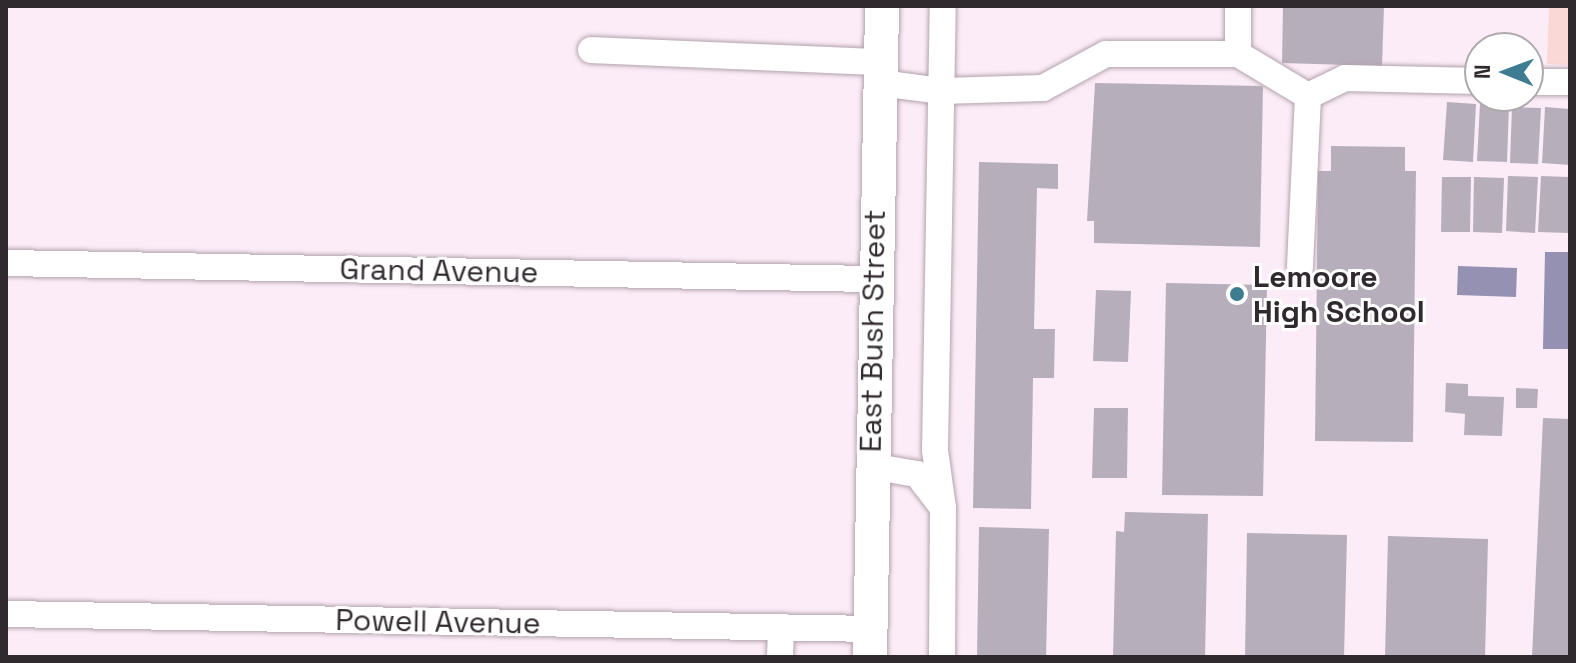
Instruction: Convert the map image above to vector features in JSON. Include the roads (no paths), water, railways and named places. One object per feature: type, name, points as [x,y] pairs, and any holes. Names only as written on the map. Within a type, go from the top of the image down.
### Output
[{"type":"main road","name":"East Bush Street","points":[[870,643],[871,279],[882,6]]},
{"type":"street","points":[[942,657],[943,508],[935,450],[943,6]]},
{"type":"street","points":[[1238,6],[1238,54]]},
{"type":"street","points":[[591,50],[880,72],[942,91],[1043,88],[1106,54],[1238,54],[1308,96]]},
{"type":"street","points":[[1308,96],[1345,78],[1464,81]]},
{"type":"street","points":[[1544,82],[1570,82]]},
{"type":"street","points":[[1300,268],[1308,96]]},
{"type":"street","name":"Grand Avenue","points":[[6,263],[871,279]]},
{"type":"street","points":[[870,466],[917,474],[943,508]]},
{"type":"street","name":"Powell Avenue","points":[[6,614],[781,628],[870,643]]},
{"type":"street","points":[[780,657],[781,628]]},
{"type":"place","name":"Lemoore High School","points":[[1237,294]]}]
